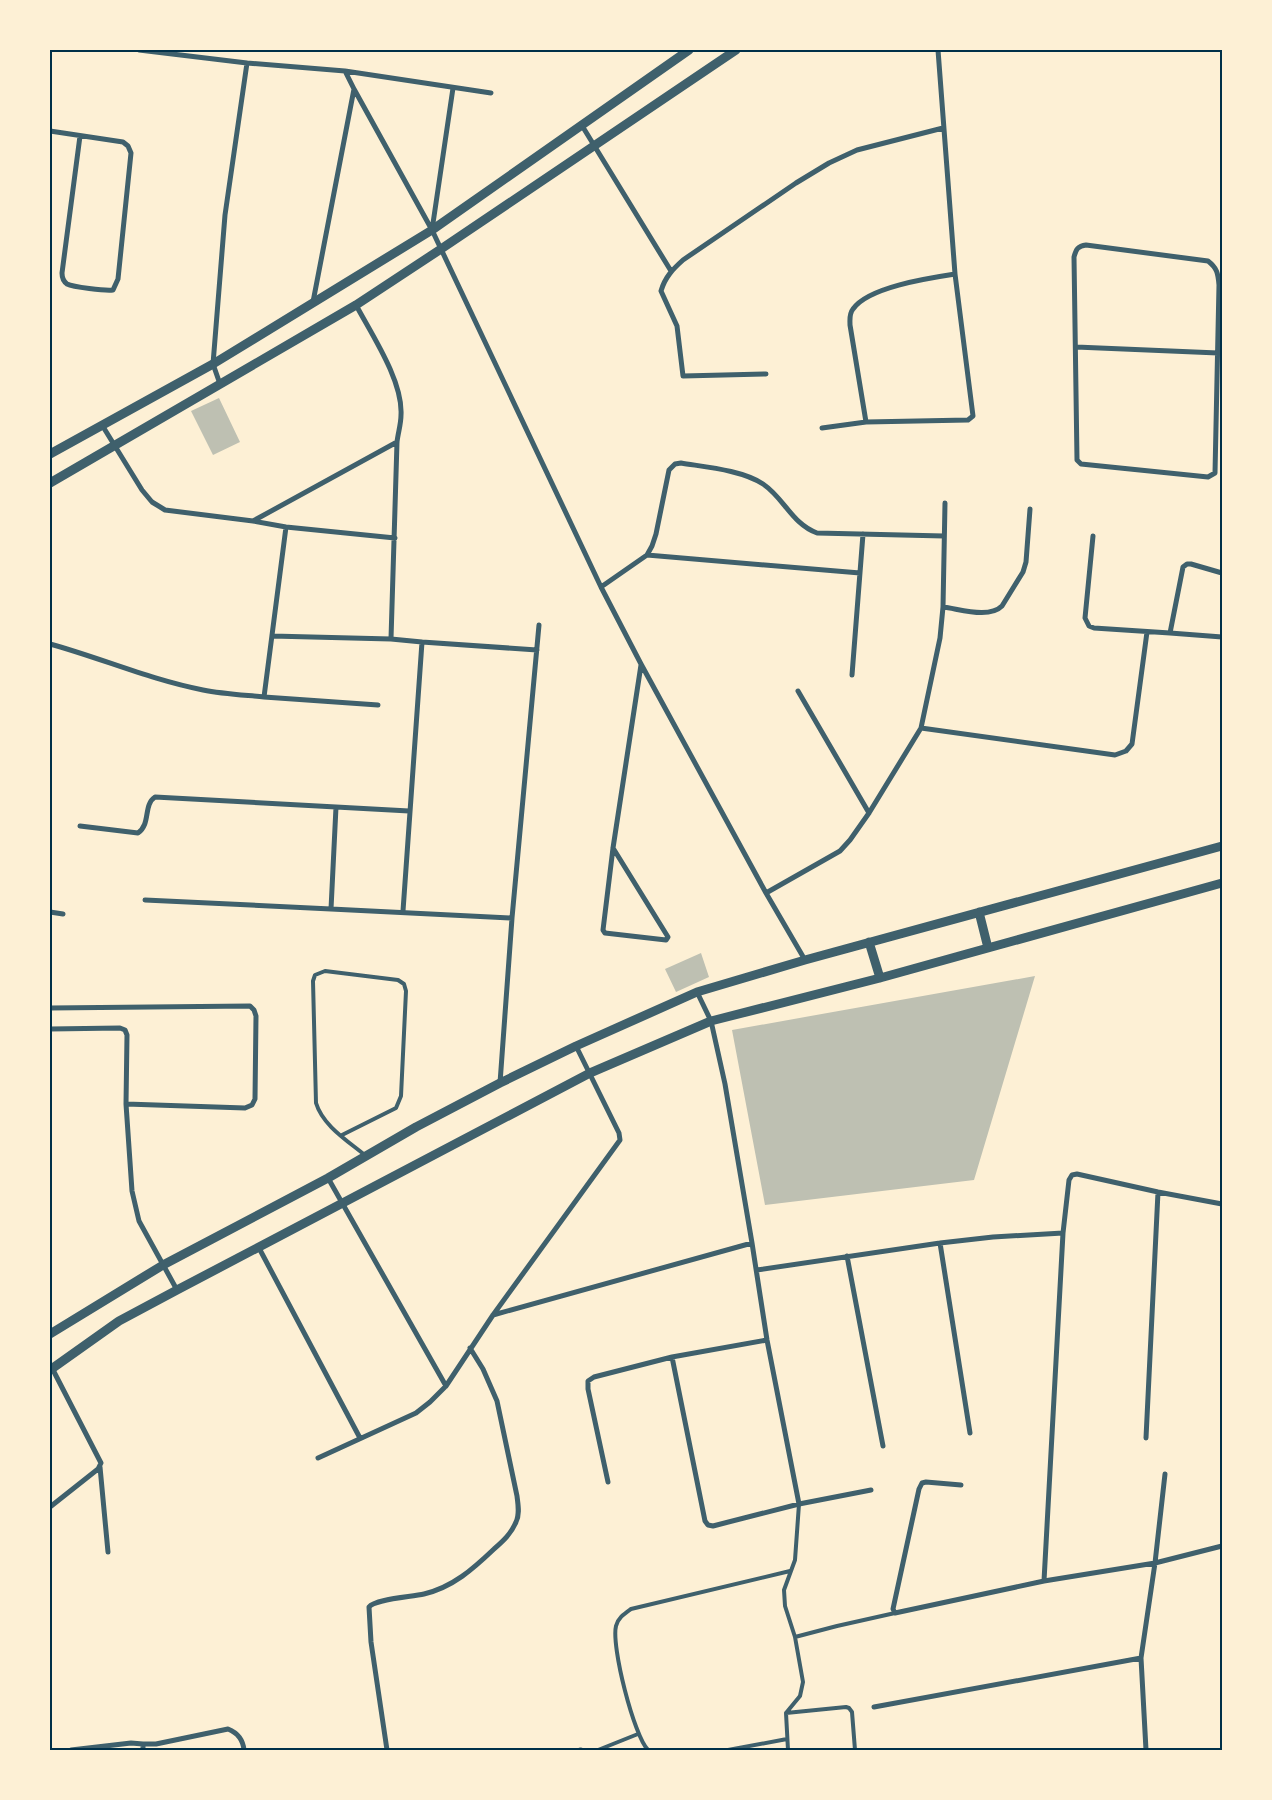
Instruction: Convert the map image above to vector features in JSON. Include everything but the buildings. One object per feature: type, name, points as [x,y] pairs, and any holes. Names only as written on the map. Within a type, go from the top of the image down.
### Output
[{"type":"street","points":[[139,50],[247,64],[344,71],[491,93]]},
{"type":"street","points":[[50,454],[213,364],[432,230],[689,50]]},
{"type":"street","points":[[50,483],[356,305],[736,50]]},
{"type":"street","points":[[822,428],[866,422],[968,420],[972,416],[954,274],[938,50]]},
{"type":"street","points":[[220,384],[213,364],[225,215],[247,64]]},
{"type":"street","points":[[344,71],[432,230],[601,587],[766,893],[805,960]]},
{"type":"street","points":[[432,230],[453,88]]},
{"type":"street","points":[[313,303],[354,89]]},
{"type":"street","points":[[581,124],[671,271]]},
{"type":"street","points":[[766,374],[683,376],[677,326],[661,291],[663,283],[671,271],[683,260],[796,182],[828,163],[857,150],[943,128]]},
{"type":"street","points":[[50,131],[123,142],[128,146],[131,153],[118,279],[113,290],[68,284],[63,280],[62,273],[80,136]]},
{"type":"street","points":[[1086,244],[1208,261],[1220,271],[1215,473],[1208,477],[1079,462],[1076,456],[1074,257],[1076,250],[1086,244]]},
{"type":"street","points":[[866,422],[850,324],[850,316],[853,309],[872,295],[913,281],[954,274]]},
{"type":"street","points":[[356,305],[393,377],[401,415],[397,442],[392,639]]},
{"type":"street","points":[[1076,347],[1218,353]]},
{"type":"street","points":[[102,425],[142,490],[152,502],[165,510],[286,527],[395,538]]},
{"type":"street","points":[[253,521],[397,442]]},
{"type":"street","points":[[601,587],[647,555],[656,534],[669,470],[675,464],[680,463],[748,476],[763,484],[775,494],[797,522],[808,530],[817,533],[944,536]]},
{"type":"street","points":[[766,893],[840,851],[869,813],[921,728],[940,638],[943,607],[945,503]]},
{"type":"street","points":[[943,607],[987,613],[1002,606],[1026,562],[1030,509]]},
{"type":"street","points":[[264,697],[286,527]]},
{"type":"street","points":[[852,675],[863,534]]},
{"type":"street","points":[[1093,536],[1086,623],[1094,628],[1222,637]]},
{"type":"street","points":[[647,555],[860,573]]},
{"type":"street","points":[[1170,633],[1183,567],[1186,564],[1191,564],[1222,573]]},
{"type":"street","points":[[500,1083],[512,918],[539,625]]},
{"type":"street","points":[[921,728],[1115,755],[1126,752],[1132,744],[1147,632]]},
{"type":"street","points":[[272,636],[392,639],[537,650]]},
{"type":"street","points":[[403,911],[422,642]]},
{"type":"street","points":[[50,644],[82,652],[158,678],[202,690],[264,697],[378,705]]},
{"type":"street","points":[[613,848],[668,937],[666,940],[603,932],[613,848],[641,664]]},
{"type":"street","points":[[798,691],[869,813]]},
{"type":"street","points":[[80,826],[138,833],[145,826],[150,803],[155,797],[409,811]]},
{"type":"street","points":[[331,909],[336,807]]},
{"type":"street","points":[[50,1334],[163,1265],[328,1178],[416,1127],[576,1046],[697,992],[805,960],[1222,846]]},
{"type":"street","points":[[108,1552],[100,1460],[51,1369],[119,1321],[590,1073],[711,1021],[880,978],[1222,883]]},
{"type":"street","points":[[145,900],[403,911],[512,918]]},
{"type":"street","points":[[50,912],[63,914]]},
{"type":"street","points":[[979,912],[988,948]]},
{"type":"street","points":[[870,942],[880,978]]},
{"type":"street","points":[[697,992],[711,1021],[724,1084],[757,1270],[767,1340],[799,1504]]},
{"type":"street","points":[[50,1008],[250,1006],[254,1010],[256,1016],[255,1099],[252,1105],[245,1108],[126,1104]]},
{"type":"street","points":[[50,1028],[120,1028],[125,1030],[127,1035],[126,1104],[132,1191],[139,1221],[177,1290]]},
{"type":"street","points":[[318,1458],[416,1413],[446,1386],[493,1315],[620,1140],[619,1132],[576,1046]]},
{"type":"street","points":[[1044,1581],[1063,1233],[1069,1180],[1072,1175],[1077,1174],[1222,1204]]},
{"type":"street","points":[[328,1178],[446,1386]]},
{"type":"street","points":[[1146,1438],[1158,1192]]},
{"type":"street","points":[[757,1270],[940,1243],[993,1237],[1063,1233]]},
{"type":"street","points":[[493,1315],[752,1242]]},
{"type":"street","points":[[940,1243],[970,1433]]},
{"type":"street","points":[[259,1248],[360,1438]]},
{"type":"street","points":[[847,1256],[884,1446]]},
{"type":"street","points":[[608,1482],[588,1389],[588,1381],[594,1377],[672,1357],[767,1340]]},
{"type":"street","points":[[387,1750],[371,1642],[369,1607],[377,1601],[426,1594],[456,1581],[475,1568],[511,1532],[517,1521],[519,1510],[518,1496],[497,1401],[483,1369],[470,1348]]},
{"type":"street","points":[[672,1357],[705,1520],[708,1524],[713,1526],[799,1504],[871,1490]]},
{"type":"street","points":[[50,1507],[100,1467]]},
{"type":"street","points":[[1146,1750],[1141,1658],[1155,1563],[1165,1474]]},
{"type":"street","points":[[960,1485],[926,1482],[922,1483],[919,1489],[893,1609],[896,1613],[1044,1581],[1155,1563],[1222,1546]]},
{"type":"street","points":[[874,1708],[1141,1658]]},
{"type":"street","points":[[71,1750],[131,1743],[143,1747],[228,1729],[239,1736],[244,1750]]},
{"type":"lane","points":[[342,1135],[396,1108],[399,1103],[401,1096],[406,991],[404,984],[398,980],[326,971],[315,975],[313,981],[316,1103],[324,1120],[366,1156]]},
{"type":"lane","points":[[788,1750],[786,1713],[800,1696],[803,1682],[795,1637],[785,1606],[784,1590],[790,1571],[794,1566],[799,1504]]},
{"type":"lane","points":[[648,1750],[638,1734],[623,1681],[615,1640],[616,1625],[621,1616],[631,1609],[790,1571]]},
{"type":"lane","points":[[795,1637],[896,1613]]},
{"type":"lane","points":[[786,1713],[850,1708],[852,1712],[855,1750]]},
{"type":"lane","points":[[598,1750],[638,1734]]},
{"type":"lane","points":[[728,1750],[787,1739]]}]
